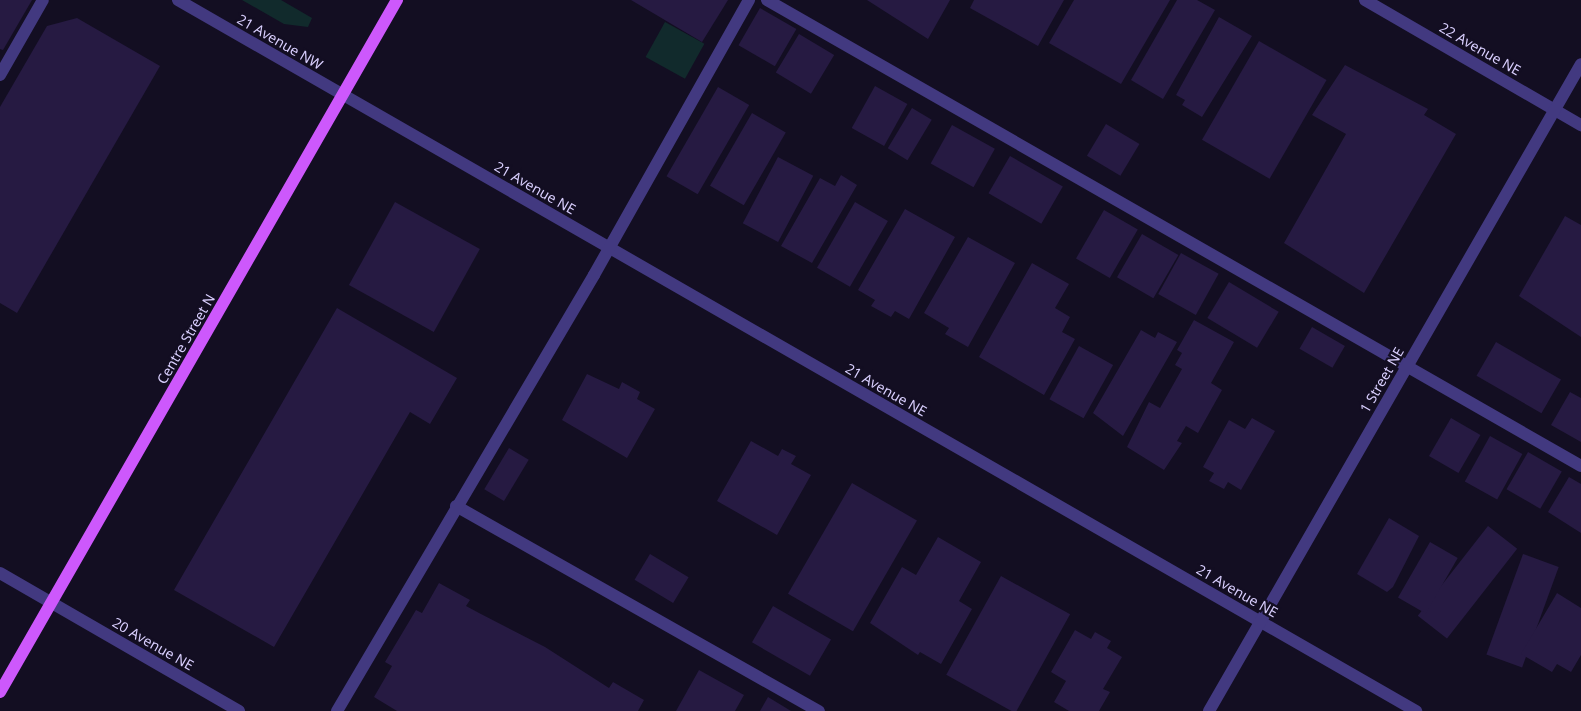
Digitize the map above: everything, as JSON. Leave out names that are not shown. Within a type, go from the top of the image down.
[{"type":"main road","name":"Centre Street N","points":[[0,692],[341,94],[397,0]]},
{"type":"street","points":[[0,75],[44,0]]},
{"type":"street","name":"21 Avenue NW","points":[[178,0],[341,94]]},
{"type":"street","points":[[336,711],[610,248],[749,0]]},
{"type":"street","points":[[767,0],[1581,466]]},
{"type":"street","name":"22 Avenue NE","points":[[1365,0],[1581,125]]},
{"type":"street","name":"1 Street NE","points":[[1209,711],[1581,64]]},
{"type":"street","name":"21 Avenue NE","points":[[341,94],[1416,711]]},
{"type":"street","points":[[456,506],[819,711]]},
{"type":"street","name":"20 Avenue NE","points":[[0,573],[239,711]]},
{"type":"green space","points":[[242,0],[281,0],[312,18],[308,27],[284,24]]},
{"type":"green space","points":[[665,22],[704,44],[685,79],[646,57]]},
{"type":"building","points":[[0,0],[32,0],[3,50],[0,49]]},
{"type":"building","points":[[631,0],[728,0],[702,42]]},
{"type":"building","points":[[867,0],[950,0],[928,39]]},
{"type":"building","points":[[974,0],[1064,0],[1038,46],[970,8]]},
{"type":"building","points":[[1074,0],[1170,0],[1121,84],[1049,43]]},
{"type":"building","points":[[1177,0],[1197,0],[1215,10],[1163,99],[1131,80]]},
{"type":"building","points":[[760,8],[796,29],[775,66],[738,45]]},
{"type":"building","points":[[1219,17],[1252,36],[1202,117],[1182,105],[1185,100],[1176,95]]},
{"type":"building","points":[[77,18],[160,66],[17,313],[0,303],[0,107],[47,26]]},
{"type":"building","points":[[799,34],[834,55],[811,94],[776,73]]},
{"type":"building","points":[[1259,41],[1327,80],[1270,179],[1202,140]]},
{"type":"building","points":[[1345,65],[1428,109],[1424,115],[1456,134],[1364,293],[1284,243],[1346,134],[1312,115]]},
{"type":"building","points":[[875,86],[907,104],[884,146],[852,128]]},
{"type":"building","points":[[718,87],[749,105],[698,194],[666,176]]},
{"type":"building","points":[[912,108],[932,120],[908,160],[888,148]]},
{"type":"building","points":[[752,113],[786,132],[744,205],[710,186]]},
{"type":"building","points":[[1106,124],[1139,144],[1120,176],[1087,156]]},
{"type":"building","points":[[952,125],[995,149],[974,187],[931,163]]},
{"type":"building","points":[[1010,156],[1063,186],[1041,224],[988,193]]},
{"type":"building","points":[[778,157],[813,176],[778,242],[743,223]]},
{"type":"building","points":[[841,175],[857,185],[812,263],[781,246],[820,178],[835,186]]},
{"type":"building","points":[[395,202],[480,249],[434,332],[349,285]]},
{"type":"building","points":[[855,202],[888,221],[850,287],[817,268]]},
{"type":"building","points":[[905,209],[955,237],[909,319],[895,311],[891,317],[871,306],[875,300],[858,290]]},
{"type":"building","points":[[1104,210],[1138,230],[1110,278],[1076,258]]},
{"type":"building","points":[[1565,216],[1581,225],[1581,337],[1519,296]]},
{"type":"building","points":[[1142,234],[1178,255],[1153,298],[1117,277]]},
{"type":"building","points":[[968,237],[1015,263],[968,347],[945,334],[949,328],[924,313]]},
{"type":"building","points":[[1181,253],[1219,274],[1196,315],[1158,294]]},
{"type":"building","points":[[1032,263],[1069,284],[1055,308],[1070,317],[1062,332],[1075,339],[1044,395],[979,357]]},
{"type":"building","points":[[1229,282],[1279,312],[1257,348],[1207,318]]},
{"type":"building","points":[[337,308],[457,378],[430,424],[410,412],[274,647],[174,590]]},
{"type":"building","points":[[1194,320],[1234,342],[1211,383],[1222,390],[1198,433],[1186,426],[1177,441],[1182,443],[1164,470],[1127,447],[1149,402],[1160,408],[1182,369],[1175,365],[1182,353],[1177,350]]},
{"type":"building","points":[[1312,327],[1345,346],[1332,368],[1300,349]]},
{"type":"building","points":[[1141,330],[1155,338],[1158,332],[1177,342],[1123,436],[1093,413]]},
{"type":"building","points":[[1496,342],[1561,380],[1541,413],[1476,376]]},
{"type":"building","points":[[1079,346],[1113,365],[1084,418],[1049,399]]},
{"type":"building","points":[[587,374],[619,389],[622,382],[640,392],[637,399],[655,409],[627,458],[562,420]]},
{"type":"building","points":[[1570,392],[1581,398],[1581,442],[1551,425]]},
{"type":"building","points":[[1252,418],[1275,431],[1241,490],[1228,482],[1224,489],[1209,481],[1214,473],[1203,467],[1229,420],[1245,429]]},
{"type":"building","points":[[1451,418],[1480,435],[1458,473],[1429,456]]},
{"type":"building","points":[[1490,436],[1522,454],[1497,499],[1465,481]]},
{"type":"building","points":[[751,441],[778,456],[782,449],[796,456],[791,464],[811,475],[777,535],[717,501]]},
{"type":"building","points":[[509,448],[529,460],[504,501],[484,489]]},
{"type":"building","points":[[1528,452],[1562,472],[1540,509],[1506,489]]},
{"type":"building","points":[[1569,477],[1581,484],[1581,533],[1548,512]]},
{"type":"building","points":[[852,483],[917,520],[853,631],[788,594]]},
{"type":"building","points":[[1389,518],[1419,536],[1393,587],[1387,592],[1357,574]]},
{"type":"building","points":[[1488,526],[1517,549],[1447,639],[1418,616]]},
{"type":"building","points":[[938,537],[981,562],[959,601],[972,609],[941,664],[920,652],[918,655],[870,623],[902,567],[916,575]]},
{"type":"building","points":[[1430,542],[1458,558],[1426,613],[1398,597]]},
{"type":"building","points":[[650,554],[689,577],[673,603],[635,580]]},
{"type":"building","points":[[1523,554],[1559,567],[1522,668],[1486,655]]},
{"type":"building","points":[[1001,576],[1070,614],[1016,711],[1011,711],[946,675]]},
{"type":"building","points":[[439,583],[470,600],[466,606],[545,647],[609,688],[613,682],[644,700],[638,711],[397,711],[374,697],[392,666],[385,662],[416,610],[422,613]]},
{"type":"building","points":[[1557,593],[1581,608],[1581,655],[1571,672],[1557,664],[1552,672],[1521,654]]},
{"type":"building","points":[[773,606],[831,640],[810,676],[752,642]]},
{"type":"building","points":[[1075,630],[1091,639],[1095,632],[1111,641],[1107,648],[1122,657],[1103,689],[1110,692],[1099,711],[1069,711],[1054,702],[1066,681],[1051,672]]},
{"type":"building","points":[[699,670],[744,695],[735,711],[676,711]]},
{"type":"building","points":[[768,697],[791,711],[760,711]]}]
